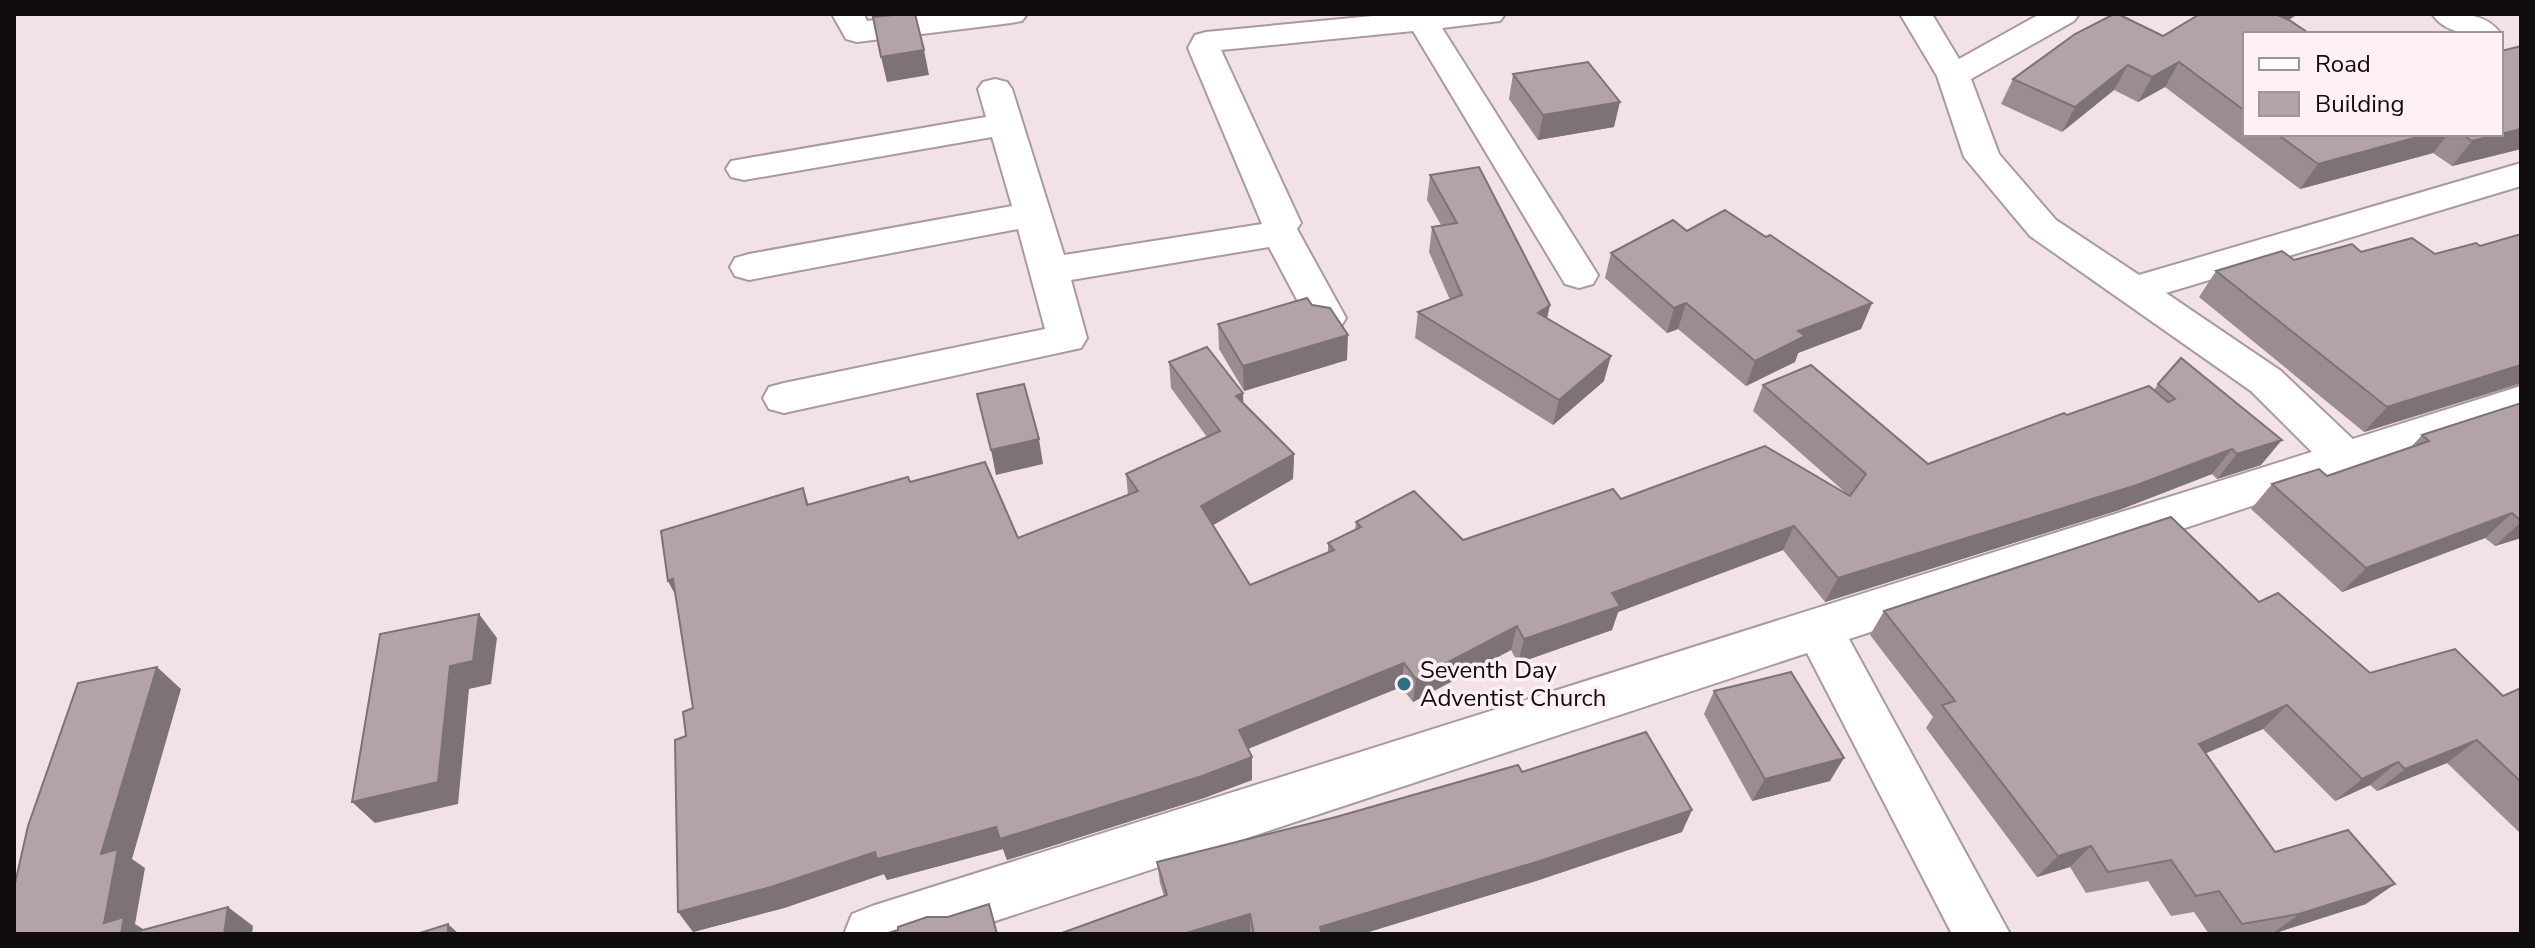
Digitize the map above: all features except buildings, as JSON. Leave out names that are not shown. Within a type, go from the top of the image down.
[{"type":"street","points":[[848,14],[857,32],[1011,14]]},
{"type":"street","points":[[1048,266],[1065,268],[1274,234],[1279,230],[1282,223],[1204,48],[1200,28],[1489,14]]},
{"type":"street","points":[[1916,14],[1953,76],[1982,157],[2043,228],[2266,381],[2345,458]]},
{"type":"street","points":[[1953,76],[2063,14]]},
{"type":"street","points":[[2448,14],[2482,32]]},
{"type":"street","points":[[1419,17],[1579,275]]},
{"type":"street","points":[[784,398],[1067,338],[1034,214],[995,89]]},
{"type":"street","points":[[744,169],[1006,124]]},
{"type":"street","points":[[2133,290],[2521,174]]},
{"type":"street","points":[[749,267],[1034,214]]},
{"type":"street","points":[[1279,230],[1326,318]]},
{"type":"street","points":[[872,934],[2521,401]]},
{"type":"street","points":[[1818,627],[1982,934]]},
{"type":"place","name":"Seventh Day Adventist Church","points":[[1404,684]]}]
